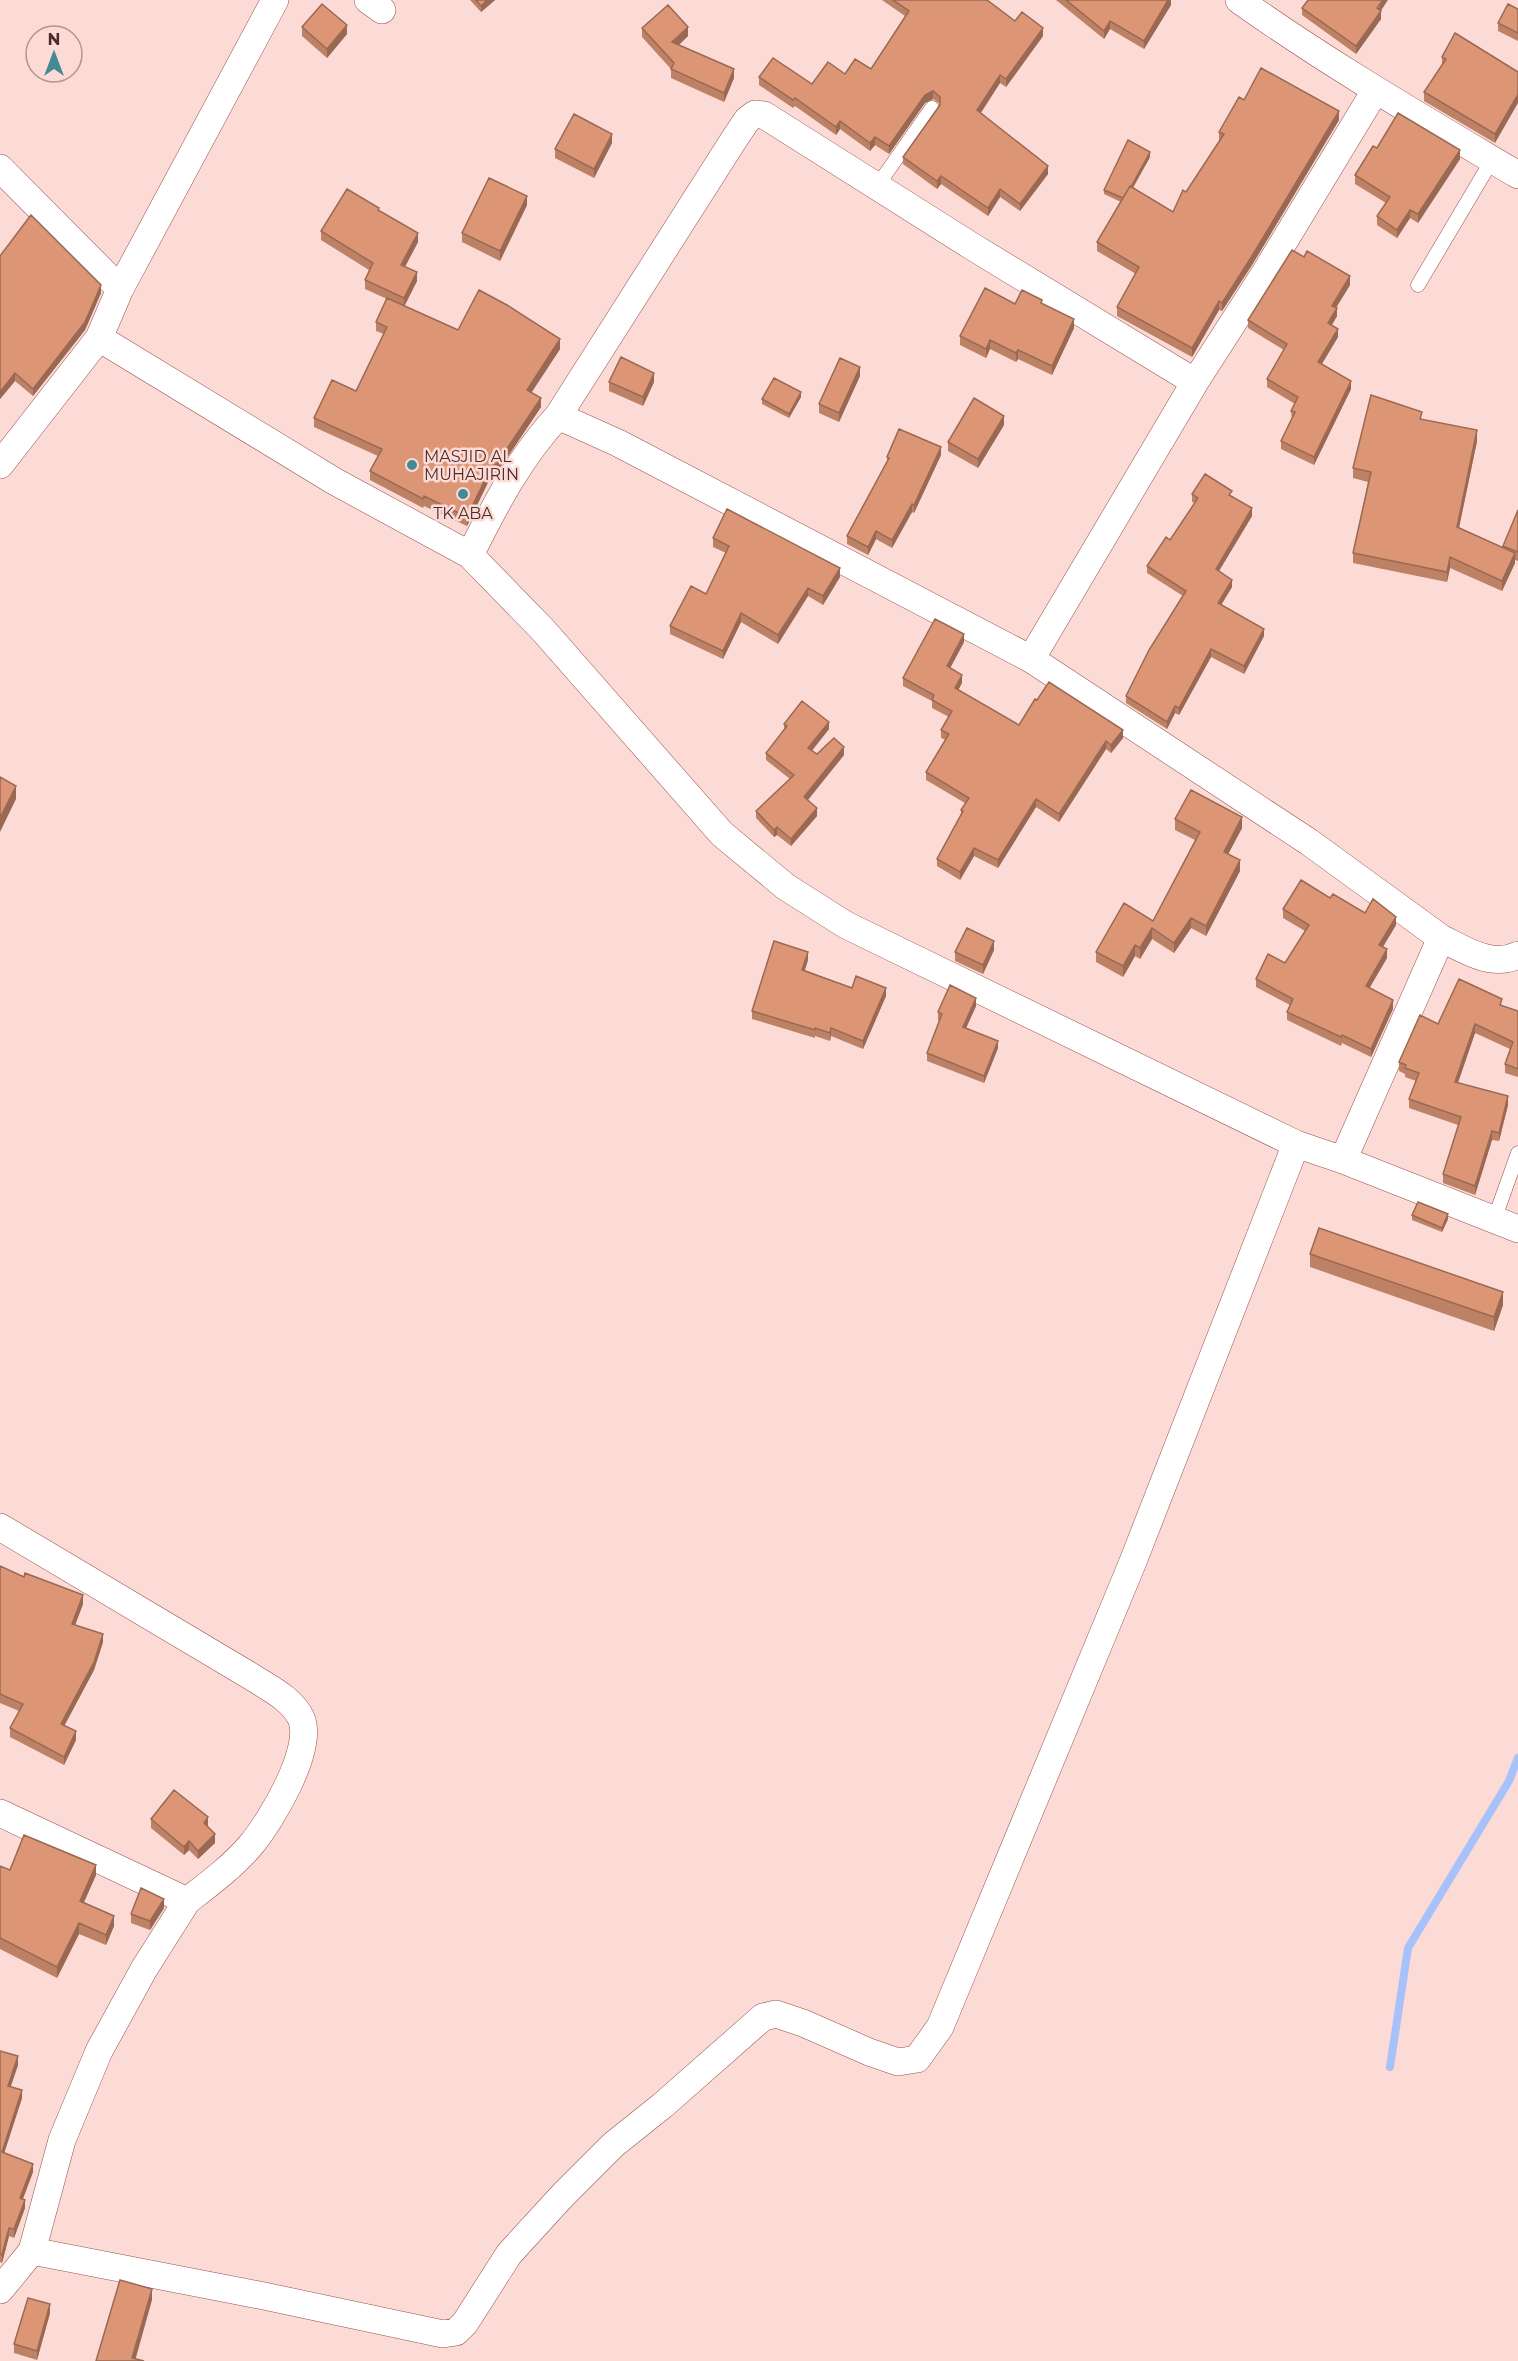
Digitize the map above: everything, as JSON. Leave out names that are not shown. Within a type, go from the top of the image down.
[{"type":"street","points":[[0,465],[99,338],[120,289],[274,0]]},
{"type":"street","points":[[1239,0],[1375,91],[1511,169]]},
{"type":"street","points":[[1031,659],[1196,382],[1375,91]]},
{"type":"street","points":[[470,555],[501,492],[545,430],[558,416],[733,141],[747,120],[755,114],[764,115],[973,247],[1196,382]]},
{"type":"street","points":[[0,168],[120,289]]},
{"type":"street","points":[[99,338],[334,481],[470,555],[543,630],[722,834],[786,887],[846,925],[1296,1144],[1506,1224]]},
{"type":"street","points":[[558,416],[618,442],[1031,659],[1309,842],[1441,938],[1493,960],[1509,960],[1518,955]]},
{"type":"street","points":[[1343,1160],[1441,938]]},
{"type":"street","points":[[32,2251],[275,2298],[442,2334],[456,2332],[465,2323],[509,2254],[563,2195],[613,2145],[663,2105],[763,2017],[776,2014],[803,2023],[898,2062],[917,2059],[940,2027],[1132,1564],[1296,1144]]},
{"type":"street","points":[[0,1527],[286,1699],[301,1717],[304,1731],[303,1749],[292,1776],[271,1815],[236,1861],[187,1901],[144,1969],[99,2051],[62,2140],[32,2251],[0,2290]]},
{"type":"street","points":[[0,1813],[187,1901]]},
{"type":"lane","points":[[877,186],[932,108]]},
{"type":"lane","points":[[1418,285],[1511,169]]},
{"type":"lane","points":[[1506,1224],[1518,1153]]},
{"type":"building","points":[[476,0],[487,0],[481,6]]},
{"type":"building","points":[[893,0],[987,0],[1015,21],[1022,12],[1043,28],[1006,79],[1000,75],[977,110],[1048,166],[1020,204],[1000,189],[988,208],[941,176],[937,181],[903,157],[940,105],[940,97],[933,91],[925,95],[889,146],[875,137],[870,143],[840,121],[836,127],[795,98],[793,100],[759,77],[773,58],[812,84],[828,62],[845,74],[855,59],[871,69],[909,11]]},
{"type":"building","points":[[1066,0],[1168,0],[1144,41],[1110,21],[1104,31]]},
{"type":"building","points":[[1308,0],[1383,0],[1377,8],[1381,11],[1356,46],[1302,8]]},
{"type":"building","points":[[322,4],[347,25],[327,49],[302,27]]},
{"type":"building","points":[[1508,4],[1518,9],[1518,33],[1498,23]]},
{"type":"building","points":[[668,5],[688,27],[672,42],[734,69],[724,93],[671,69],[674,63],[642,28]]},
{"type":"building","points":[[1455,33],[1518,72],[1518,94],[1495,134],[1424,92],[1446,59],[1442,57]]},
{"type":"building","points":[[1261,68],[1339,111],[1252,256],[1222,303],[1219,301],[1192,348],[1117,307],[1139,267],[1097,242],[1130,186],[1173,212],[1183,190],[1186,192],[1224,134],[1219,132],[1239,97],[1244,100]]},
{"type":"building","points":[[1398,113],[1460,150],[1418,214],[1410,210],[1397,230],[1377,216],[1390,197],[1355,175],[1373,146],[1377,148]]},
{"type":"building","points":[[574,114],[612,134],[594,169],[555,149]]},
{"type":"building","points":[[1128,140],[1150,152],[1123,198],[1104,190]]},
{"type":"building","points":[[489,178],[527,196],[500,251],[462,233]]},
{"type":"building","points":[[347,189],[418,233],[401,265],[417,272],[404,298],[365,280],[373,263],[321,231]]},
{"type":"building","points":[[31,215],[101,285],[85,322],[33,389],[15,373],[0,392],[0,256]]},
{"type":"building","points":[[1292,250],[1304,257],[1307,251],[1350,276],[1332,306],[1337,308],[1328,323],[1338,329],[1318,362],[1351,381],[1314,457],[1281,441],[1295,412],[1291,411],[1298,397],[1267,379],[1287,344],[1248,320]]},
{"type":"building","points":[[985,288],[1015,304],[1022,290],[1042,300],[1041,303],[1074,319],[1052,366],[1018,350],[1016,353],[990,340],[986,349],[960,336]]},
{"type":"building","points":[[479,290],[560,339],[527,390],[541,398],[496,465],[493,463],[467,517],[424,496],[423,499],[370,471],[382,449],[314,418],[332,380],[356,391],[387,327],[376,322],[387,298],[458,330]]},
{"type":"building","points":[[621,357],[654,373],[643,397],[609,382]]},
{"type":"building","points":[[840,358],[860,367],[839,413],[819,404]]},
{"type":"building","points":[[774,378],[801,392],[789,414],[762,399]]},
{"type":"building","points":[[1371,395],[1422,412],[1420,419],[1477,430],[1457,527],[1515,553],[1502,581],[1450,557],[1447,572],[1353,553],[1371,472],[1353,468]]},
{"type":"building","points":[[974,398],[1004,416],[978,459],[948,442]]},
{"type":"building","points":[[899,429],[941,447],[914,505],[912,504],[892,540],[876,531],[868,547],[847,536],[889,458],[887,457]]},
{"type":"building","points":[[1205,474],[1232,491],[1229,495],[1252,508],[1216,569],[1232,580],[1218,603],[1264,629],[1244,666],[1211,649],[1179,708],[1175,706],[1167,722],[1126,696],[1149,650],[1186,591],[1147,566],[1166,537],[1170,540],[1198,498],[1192,494]]},
{"type":"building","points":[[727,509],[840,568],[823,596],[808,588],[778,635],[741,613],[723,651],[670,626],[691,586],[706,594],[729,546],[713,538]]},
{"type":"building","points":[[1518,510],[1518,552],[1503,546]]},
{"type":"building","points":[[935,619],[964,634],[947,666],[962,675],[955,688],[1019,725],[1049,682],[1123,730],[1111,745],[1106,741],[1059,814],[1036,799],[998,860],[974,848],[960,872],[937,859],[969,798],[926,772],[949,734],[941,730],[952,711],[932,700],[934,695],[903,678]]},
{"type":"building","points":[[802,701],[829,722],[808,748],[817,754],[834,738],[844,747],[804,797],[817,808],[791,839],[777,827],[774,830],[756,811],[794,775],[766,753],[787,726],[784,724]]},
{"type":"building","points":[[0,777],[16,786],[0,818]]},
{"type":"building","points":[[1191,790],[1242,817],[1224,852],[1240,860],[1206,926],[1191,918],[1174,943],[1152,928],[1140,948],[1135,945],[1123,966],[1096,952],[1124,903],[1153,921],[1200,832],[1175,819]]},
{"type":"building","points":[[1301,880],[1330,898],[1333,894],[1365,913],[1373,899],[1396,917],[1379,945],[1387,949],[1366,986],[1393,1000],[1371,1049],[1287,1012],[1293,999],[1256,979],[1268,954],[1285,963],[1309,925],[1283,909]]},
{"type":"building","points":[[967,928],[994,941],[983,965],[955,952]]},
{"type":"building","points":[[774,941],[808,952],[802,970],[852,988],[856,976],[886,988],[863,1041],[831,1028],[830,1033],[815,1028],[815,1030],[752,1011]]},
{"type":"building","points":[[1459,979],[1502,999],[1500,1005],[1518,1011],[1518,1069],[1505,1064],[1513,1042],[1475,1024],[1455,1082],[1508,1096],[1499,1133],[1492,1131],[1475,1186],[1443,1174],[1461,1117],[1409,1099],[1419,1073],[1405,1068],[1406,1065],[1399,1062],[1420,1015],[1438,1024]]},
{"type":"building","points":[[950,985],[976,998],[963,1027],[998,1041],[984,1076],[927,1053],[942,1014],[938,1012]]},
{"type":"building","points":[[1418,1202],[1448,1214],[1442,1228],[1412,1215]]},
{"type":"building","points":[[1319,1228],[1503,1292],[1494,1317],[1310,1254]]},
{"type":"building","points":[[0,1566],[24,1577],[25,1573],[83,1595],[72,1624],[103,1634],[94,1662],[61,1724],[76,1731],[64,1757],[10,1728],[23,1704],[0,1694]]},
{"type":"building","points":[[174,1790],[208,1817],[204,1823],[215,1834],[198,1851],[189,1841],[184,1847],[151,1819]]},
{"type":"building","points":[[24,1835],[96,1865],[80,1901],[114,1916],[106,1935],[79,1923],[57,1967],[0,1938],[0,1866],[10,1870]]},
{"type":"building","points":[[141,1888],[164,1899],[150,1921],[131,1914]]},
{"type":"building","points":[[0,2051],[18,2056],[8,2086],[22,2090],[2,2152],[33,2164],[20,2198],[25,2200],[14,2229],[9,2228],[2,2255],[0,2254]]},
{"type":"building","points":[[120,2280],[152,2289],[132,2358],[144,2361],[96,2361]]},
{"type":"building","points":[[28,2298],[50,2304],[37,2351],[14,2344]]},
{"type":"waterway","points":[[1390,2067],[1408,1948],[1509,1781],[1518,1758]]},
{"type":"place","name":"MASJID AL MUHAJIRIN","points":[[412,465]]},
{"type":"place","name":"TK ABA","points":[[463,494]]}]
